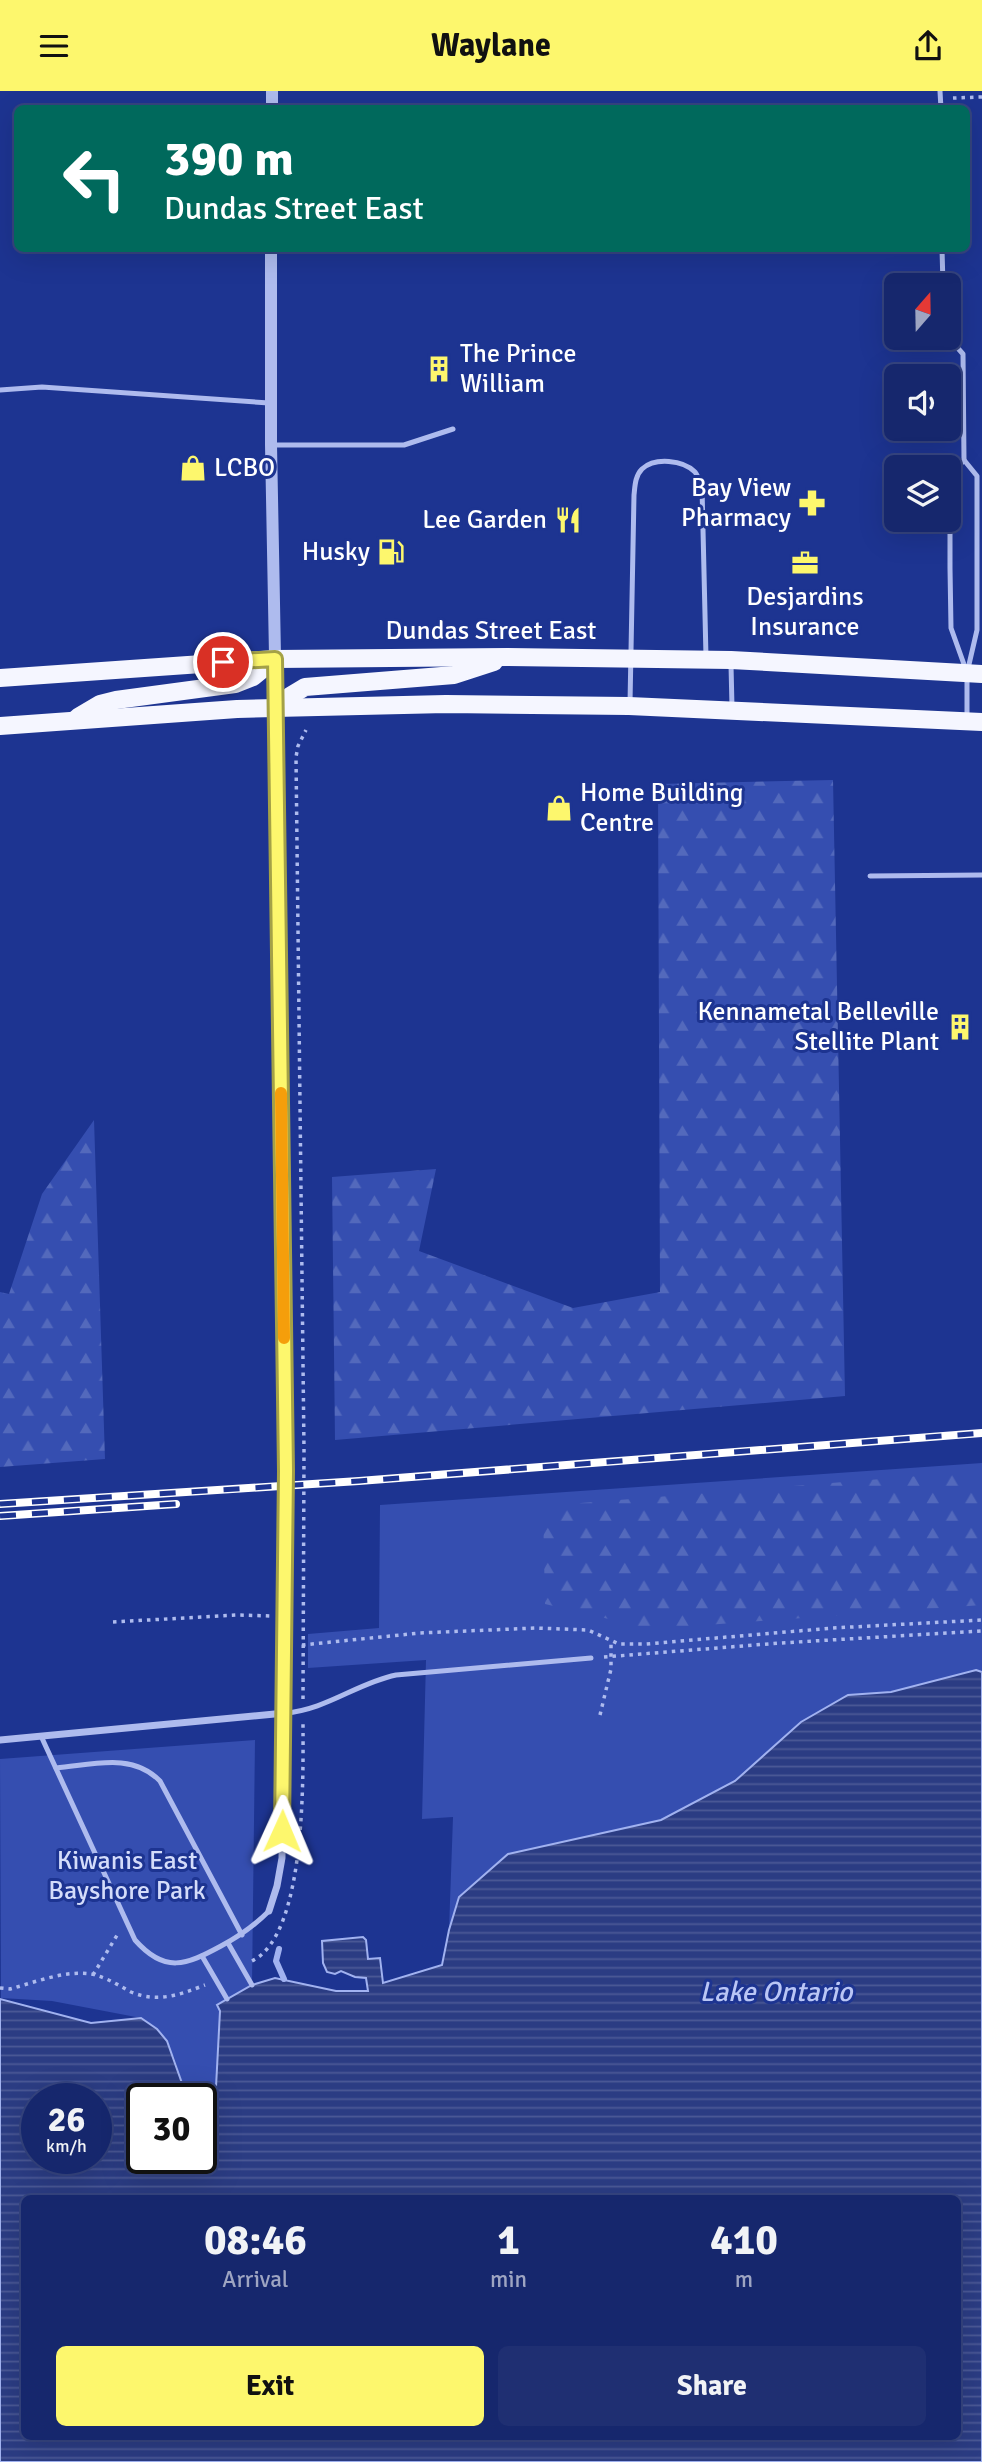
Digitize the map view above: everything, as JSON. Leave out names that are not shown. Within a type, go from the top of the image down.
[{"type":"main road","name":"Dundas Street East","points":[[0,678],[275,659],[507,657],[731,660],[974,674]]},
{"type":"main road","points":[[276,708],[305,687],[454,675],[507,657]]},
{"type":"main road","points":[[74,720],[100,704],[116,700],[235,684],[253,677],[275,659]]},
{"type":"main road","points":[[0,726],[276,708],[446,703],[629,706],[975,722]]},
{"type":"street","points":[[266,91],[272,91]]},
{"type":"street","points":[[269,1911],[282,1858],[285,1713],[271,252]]},
{"type":"street","points":[[0,1740],[285,1713]]},
{"type":"lane","points":[[942,252],[943,273]]},
{"type":"lane","points":[[959,350],[963,354],[964,460],[977,476],[975,722]]},
{"type":"lane","points":[[0,390],[42,387],[271,403]]},
{"type":"lane","points":[[271,445],[404,445],[453,429]]},
{"type":"lane","points":[[964,460],[950,477],[951,628],[974,674]]},
{"type":"lane","points":[[629,706],[634,495],[636,478],[642,469],[652,463],[676,462],[696,473],[702,487],[706,660]]},
{"type":"lane","points":[[731,660],[732,711]]},
{"type":"lane","points":[[870,876],[982,875]]},
{"type":"lane","points":[[285,1713],[303,1712],[322,1706],[367,1683],[396,1675],[591,1658]]},
{"type":"lane","points":[[41,1736],[135,1940],[146,1952],[159,1960],[176,1963],[193,1961],[242,1935],[269,1911]]},
{"type":"lane","points":[[56,1768],[121,1762],[150,1771],[160,1781],[242,1935]]},
{"type":"lane","points":[[228,1943],[251,1985]]},
{"type":"lane","points":[[202,1956],[227,1999]]},
{"type":"path","points":[[940,95],[982,97]]},
{"type":"path","points":[[306,730],[296,757],[303,1423],[302,1645],[420,1633],[536,1627],[588,1630],[619,1644],[646,1644],[833,1628],[982,1620]]},
{"type":"path","points":[[113,1622],[237,1615],[285,1617]]},
{"type":"path","points":[[591,1658],[982,1631]]},
{"type":"path","points":[[600,1715],[612,1657],[611,1642]]},
{"type":"path","points":[[93,1975],[119,1933],[124,1917]]},
{"type":"path","points":[[0,1989],[76,1973],[93,1975],[154,1999],[171,1998],[204,1986]]},
{"type":"green space","points":[[833,780],[845,1396],[335,1440],[332,1177],[436,1169],[419,1251],[573,1308],[660,1292],[658,784]]},
{"type":"green space","points":[[94,1120],[105,1459],[0,1467],[0,1292],[9,1294],[42,1194]]},
{"type":"green space","points":[[982,1463],[982,1672],[976,1670],[891,1692],[848,1695],[801,1722],[735,1781],[661,1820],[508,1854],[459,1897],[449,1930],[453,1817],[422,1819],[426,1660],[308,1668],[308,1634],[379,1628],[380,1505]]},
{"type":"green space","points":[[982,1471],[982,1605],[651,1629],[545,1604],[543,1506]]},
{"type":"green space","name":"Kiwanis East Bayshore Park","points":[[255,1740],[252,1985],[217,2005],[220,2011],[217,2087],[217,2083],[182,2083],[174,2057],[141,2018],[52,2001],[1,1998],[0,1759]]},
{"type":"water","name":"Lake Ontario","points":[[976,1670],[982,1672],[982,2462],[0,2462],[0,1999],[91,2023],[141,2018],[157,2029],[167,2041],[182,2083],[126,2083],[126,2174],[217,2174],[216,2083],[220,2011],[217,2005],[252,1985],[275,1978],[336,1991],[368,1991],[366,1978],[341,1971],[335,1974],[327,1972],[323,1963],[322,1941],[363,1937],[366,1940],[368,1959],[380,1958],[383,1983],[442,1965],[459,1897],[508,1854],[661,1820],[735,1781],[801,1722],[848,1695],[891,1692]]},
{"type":"waterway","points":[[279,1949],[276,1961],[284,1979]]},
{"type":"railway","points":[[0,1504],[359,1481],[982,1433]]},
{"type":"railway","points":[[0,1516],[176,1504]]},
{"type":"slow traffic","points":[[281,1093],[284,1338]]},
{"type":"place","name":"The Prince William","points":[[439,369]]},
{"type":"place","name":"LCBO","points":[[193,468]]},
{"type":"place","name":"Bay View Pharmacy","points":[[812,503]]},
{"type":"place","name":"Lee Garden","points":[[568,520]]},
{"type":"place","name":"Husky","points":[[391,552]]},
{"type":"place","name":"Desjardins Insurance","points":[[805,563]]},
{"type":"place","name":"Home Building Centre","points":[[559,808]]},
{"type":"place","name":"Kennametal Belleville Stellite Plant","points":[[960,1027]]},
{"type":"route","points":[[223,662],[275,659],[286,1471],[282,1831]]}]
